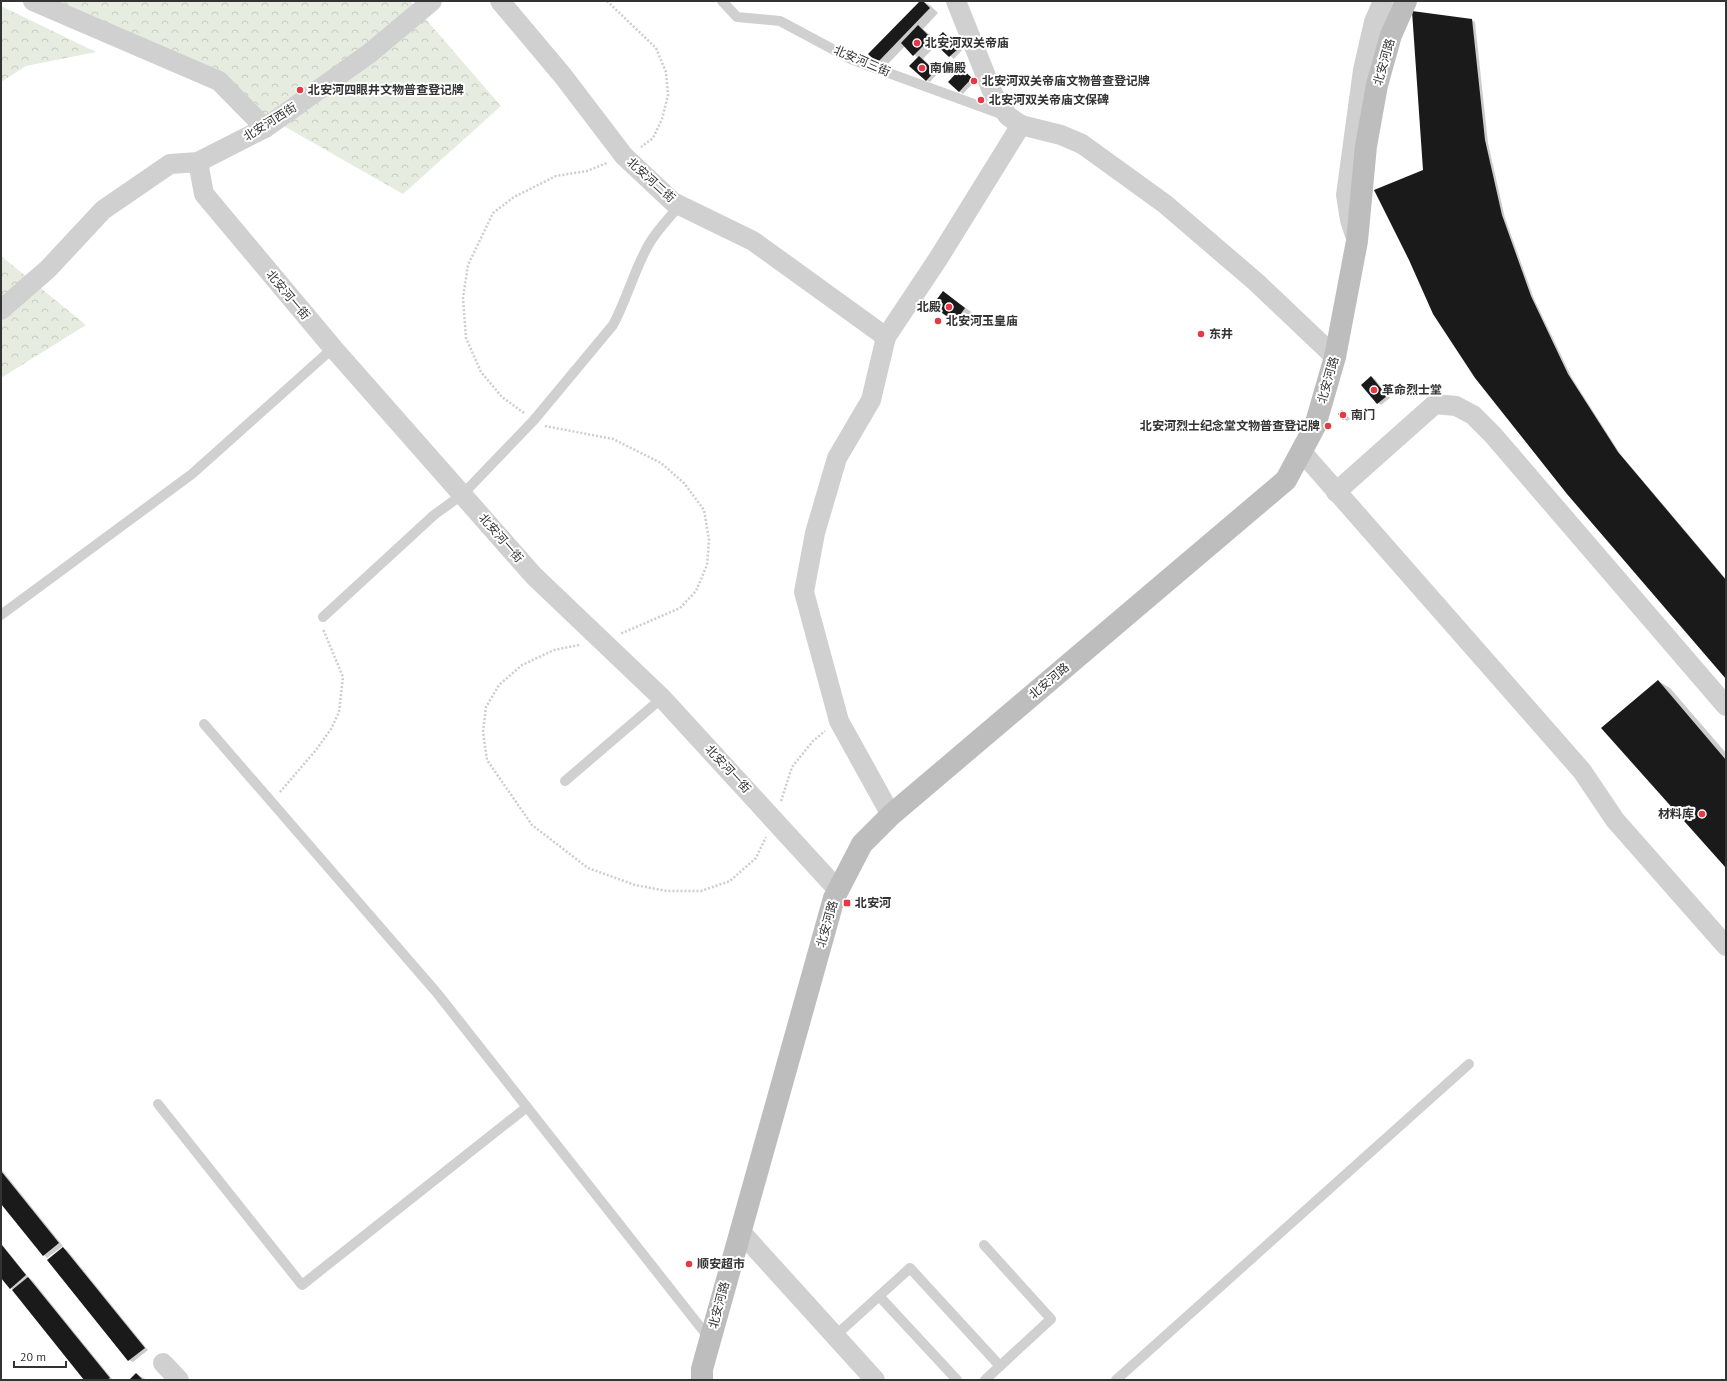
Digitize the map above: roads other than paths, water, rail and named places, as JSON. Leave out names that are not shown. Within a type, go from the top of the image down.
[{"type":"main road","name":"北安河路","points":[[702,1380],[702,1369],[710,1339],[832,905],[838,890],[862,844],[891,815],[1286,480],[1302,452],[1315,426],[1335,357],[1357,241],[1366,146],[1376,84],[1391,35],[1406,1]]},
{"type":"street","points":[[34,1],[219,81],[265,128]]},
{"type":"street","name":"北安河西街","points":[[198,162],[265,128],[370,53],[432,1]]},
{"type":"street","name":"北安河二街","points":[[500,1],[563,76],[624,156],[673,202],[753,241],[886,337]]},
{"type":"street","points":[[956,1],[994,96],[1015,121],[1061,135],[1082,144],[1165,204],[1256,282],[1335,357]]},
{"type":"street","points":[[1357,241],[1350,220],[1346,196],[1363,70],[1374,22],[1383,1]]},
{"type":"street","points":[[891,815],[839,721],[804,592],[815,533],[836,458],[871,400],[886,337],[938,259],[1015,121]]},
{"type":"street","points":[[1,310],[48,269],[103,210],[170,164],[198,162]]},
{"type":"street","name":"北安河一街","points":[[198,162],[204,194],[333,348],[534,576],[662,698],[838,890]]},
{"type":"street","points":[[1336,492],[1435,404],[1456,406],[1473,415],[1493,435],[1726,706]]},
{"type":"street","points":[[1302,452],[1582,771],[1615,820],[1726,946]]},
{"type":"street","points":[[740,1231],[875,1380]]},
{"type":"street","points":[[163,1363],[179,1380]]},
{"type":"lane","name":"北安河三街","points":[[722,1],[737,16],[780,20],[853,60],[1015,121]]},
{"type":"lane","points":[[323,617],[434,515],[462,494],[534,420],[613,325],[622,308],[631,281],[650,242],[680,205]]},
{"type":"lane","points":[[1,615],[192,474],[333,348]]},
{"type":"lane","points":[[565,781],[662,698]]},
{"type":"lane","points":[[204,724],[437,992],[710,1339]]},
{"type":"lane","points":[[1116,1380],[1469,1064]]},
{"type":"lane","points":[[158,1104],[302,1285],[527,1106]]},
{"type":"lane","points":[[984,1245],[1051,1319],[985,1380]]},
{"type":"lane","points":[[835,1336],[910,1268],[1000,1366]]},
{"type":"lane","points":[[879,1296],[957,1380]]},
{"type":"place","name":"北安河双关帝庙","points":[[917,43]]},
{"type":"place","name":"南偏殿","points":[[922,68]]},
{"type":"place","name":"北安河双关帝庙文物普查登记牌","points":[[974,81]]},
{"type":"place","name":"北安河四眼井文物普查登记牌","points":[[300,90]]},
{"type":"place","name":"北安河双关帝庙文保碑","points":[[981,100]]},
{"type":"place","name":"北殿","points":[[949,307]]},
{"type":"place","name":"北安河玉皇庙","points":[[938,321]]},
{"type":"place","name":"东井","points":[[1201,334]]},
{"type":"place","name":"革命烈士堂","points":[[1374,390]]},
{"type":"place","name":"南门","points":[[1343,415]]},
{"type":"place","name":"北安河烈士纪念堂文物普查登记牌","points":[[1328,426]]},
{"type":"place","name":"材料库","points":[[1702,814]]},
{"type":"place","name":"北安河","points":[[847,903]]},
{"type":"place","name":"顺安超市","points":[[689,1264]]}]
